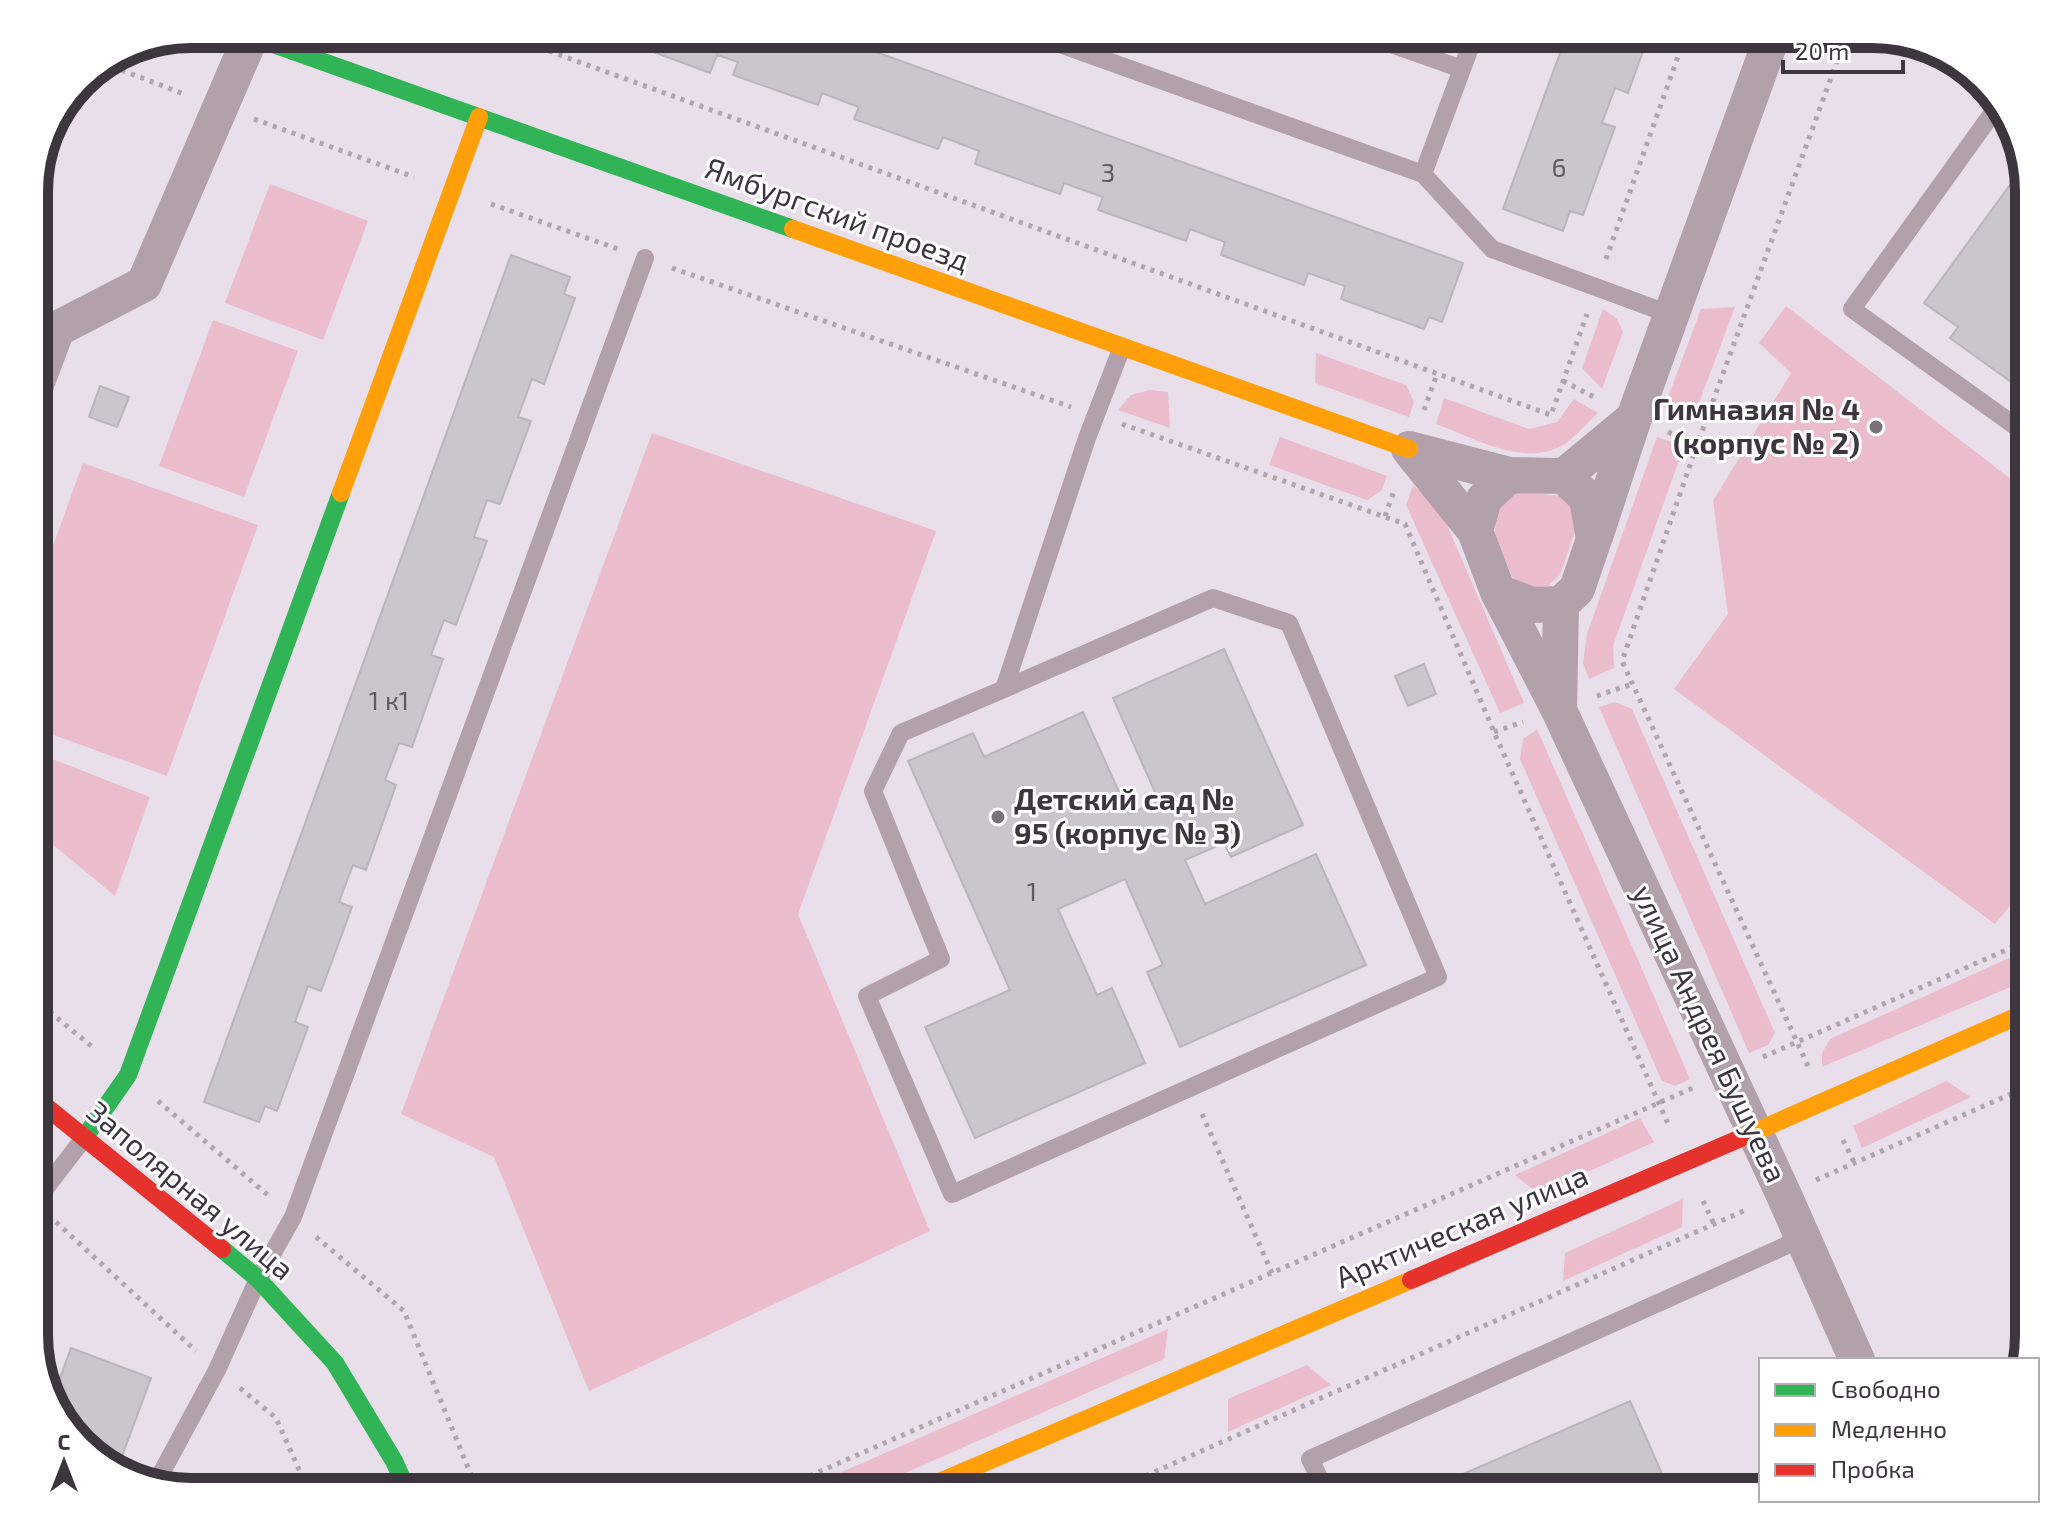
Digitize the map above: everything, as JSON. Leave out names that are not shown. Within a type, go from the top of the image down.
[{"type":"street","points":[[48,353],[57,329],[144,284],[243,48]]},
{"type":"street","name":"Ямбургский проезд","points":[[285,48],[1409,449]]},
{"type":"street","points":[[1409,449],[1475,531],[1498,592],[1532,605],[1561,604],[1577,589],[1634,418],[1768,48]]},
{"type":"street","points":[[84,1138],[128,1075],[479,117]]},
{"type":"street","points":[[1409,449],[1509,475],[1564,476],[1634,418]]},
{"type":"street","points":[[1475,531],[1484,499],[1509,475]]},
{"type":"street","points":[[1564,476],[1587,498],[1594,539]]},
{"type":"street","name":"улица Андрея Бушуева","points":[[1498,592],[1559,710],[1856,1358]]},
{"type":"street","points":[[1559,710],[1561,604]]},
{"type":"street","name":"Арктическая улица","points":[[949,1478],[2015,1017]]},
{"type":"street","name":"Заполярная улица","points":[[48,1108],[258,1279],[335,1363],[402,1478]]},
{"type":"lane","points":[[1071,48],[1423,174],[1492,249],[1672,315]]},
{"type":"lane","points":[[1403,48],[1462,69]]},
{"type":"lane","points":[[1423,174],[1470,48]]},
{"type":"lane","points":[[1992,114],[1852,309],[2015,426]]},
{"type":"lane","points":[[161,1474],[217,1370],[258,1279],[293,1217],[645,258]]},
{"type":"lane","points":[[1004,689],[1087,438],[1122,347]]},
{"type":"lane","points":[[1213,598],[1289,623],[1438,977],[952,1194],[867,996],[941,959],[873,791],[901,733],[1004,689],[1213,598]]},
{"type":"lane","points":[[48,1186],[84,1138]]},
{"type":"lane","points":[[1319,1478],[1310,1459],[1803,1238]]},
{"type":"path","points":[[541,48],[1551,415],[1681,48]]},
{"type":"path","points":[[1842,48],[1622,661],[1855,1164]]},
{"type":"path","points":[[805,1478],[2015,946]]},
{"type":"path","points":[[48,1010],[404,1311],[472,1478]]},
{"type":"path","points":[[1191,1087],[1272,1273]]},
{"type":"path","points":[[1141,1478],[2015,1092]]},
{"type":"path","points":[[48,1215],[217,1370],[276,1418],[303,1478]]},
{"type":"shaded area","points":[[270,184],[368,221],[323,340],[225,303]]},
{"type":"shaded area","points":[[1786,306],[2015,482],[2015,900],[1995,924],[1674,689],[1728,614],[1713,501],[1791,373],[1759,343]]},
{"type":"shaded area","points":[[1735,307],[1697,408],[1686,417],[1664,408],[1701,309]]},
{"type":"shaded area","points":[[1603,309],[1617,319],[1623,332],[1602,389],[1582,368]]},
{"type":"shaded area","points":[[213,320],[298,351],[244,497],[159,466]]},
{"type":"shaded area","points":[[1316,353],[1406,385],[1414,402],[1409,417],[1315,383]]},
{"type":"shaded area","points":[[1150,390],[1168,392],[1170,428],[1118,410],[1131,395]]},
{"type":"shaded area","points":[[1444,398],[1529,429],[1557,422],[1574,399],[1598,413],[1566,443],[1535,453],[1518,452],[1483,443],[1436,424]]},
{"type":"shaded area","points":[[652,433],[936,531],[798,914],[930,1231],[589,1391],[494,1157],[401,1114]]},
{"type":"shaded area","points":[[1280,437],[1387,476],[1381,491],[1367,500],[1269,465]]},
{"type":"shaded area","points":[[1657,437],[1672,442],[1679,460],[1613,646],[1614,668],[1589,679],[1583,663],[1587,634]]},
{"type":"shaded area","points":[[83,463],[258,525],[167,776],[48,733],[48,559]]},
{"type":"shaded area","points":[[1413,485],[1441,511],[1524,703],[1500,713],[1406,505]]},
{"type":"shaded area","points":[[1517,492],[1562,496],[1572,506],[1578,523],[1560,575],[1548,586],[1528,588],[1512,577],[1495,535],[1496,515],[1503,501]]},
{"type":"shaded area","points":[[1615,702],[1632,709],[1775,1033],[1768,1045],[1749,1053],[1599,707]]},
{"type":"shaded area","points":[[1537,729],[1690,1079],[1675,1086],[1662,1081],[1520,759],[1523,739]]},
{"type":"shaded area","points":[[48,757],[150,797],[115,896],[48,841]]},
{"type":"shaded area","points":[[2015,955],[2015,985],[1822,1067],[1822,1053],[1830,1039]]},
{"type":"shaded area","points":[[1946,1081],[1971,1097],[1862,1148],[1853,1126]]},
{"type":"shaded area","points":[[1640,1118],[1654,1142],[1539,1194],[1515,1175]]},
{"type":"shaded area","points":[[1683,1199],[1682,1227],[1563,1281],[1565,1253]]},
{"type":"shaded area","points":[[1168,1329],[1164,1359],[894,1478],[840,1478],[835,1475]]},
{"type":"shaded area","points":[[1307,1365],[1331,1385],[1228,1432],[1228,1399]]},
{"type":"building","points":[[643,48],[720,48],[710,73]]},
{"type":"building","points":[[720,48],[865,48],[1463,263],[1442,322],[1429,317],[1424,329],[1341,299],[1345,286],[1308,273],[1304,285],[1221,255],[1225,242],[1190,229],[1186,241],[1098,210],[1103,197],[1064,183],[1060,194],[975,164],[979,151],[943,137],[938,149],[854,119],[859,107],[822,93],[818,105],[733,75],[738,62],[717,55]]},
{"type":"building","points":[[1562,48],[1644,48],[1628,93],[1615,88],[1602,123],[1615,127],[1583,215],[1570,211],[1563,231],[1503,209]]},
{"type":"building","points":[[2014,179],[2015,374],[2010,381],[1950,338],[1958,327],[1924,303]]},
{"type":"building","points":[[511,255],[570,277],[564,294],[575,298],[544,384],[532,379],[518,417],[531,421],[500,504],[487,500],[474,537],[487,541],[456,625],[444,620],[431,655],[443,659],[412,747],[399,743],[385,780],[396,785],[366,870],[353,865],[339,902],[352,907],[321,991],[308,986],[295,1022],[308,1027],[277,1111],[265,1106],[259,1122],[204,1102]]},
{"type":"building","points":[[100,386],[129,397],[117,427],[89,417]]},
{"type":"building","name":"Детский сад № 95 (корпус № 3)","points":[[1224,649],[1303,825],[1231,857],[1224,843],[1185,860],[1205,904],[1316,854],[1366,965],[1180,1047],[1147,972],[1163,965],[1125,879],[1058,909],[1097,995],[1112,988],[1145,1063],[975,1138],[925,1027],[1010,990],[908,761],[973,733],[984,757],[1083,712],[1129,814],[1159,801],[1113,698]]},
{"type":"building","points":[[1424,664],[1436,694],[1408,706],[1395,676]]},
{"type":"building","points":[[71,1348],[151,1378],[121,1460],[104,1448],[104,1422],[78,1422],[57,1385]]},
{"type":"building","points":[[1630,1401],[1664,1478],[1454,1478]]},
{"type":"traffic: fast","points":[[284,48],[793,229]]},
{"type":"traffic: fast","points":[[84,1138],[128,1075],[341,493]]},
{"type":"traffic: fast","points":[[222,1249],[258,1279],[335,1363],[402,1478]]},
{"type":"traffic: slow","points":[[341,493],[479,117]]},
{"type":"traffic: slow","points":[[793,229],[1409,449]]},
{"type":"traffic: slow","points":[[1741,1138],[2015,1017]]},
{"type":"traffic: slow","points":[[949,1478],[1411,1280]]},
{"type":"traffic: jam","points":[[48,1108],[222,1249]]},
{"type":"traffic: jam","points":[[1411,1280],[1741,1138]]},
{"type":"place","name":"Гимназия № 4 (корпус № 2)","points":[[1876,427]]},
{"type":"place","name":"Детский сад № 95 (корпус № 3)","points":[[998,817]]}]
